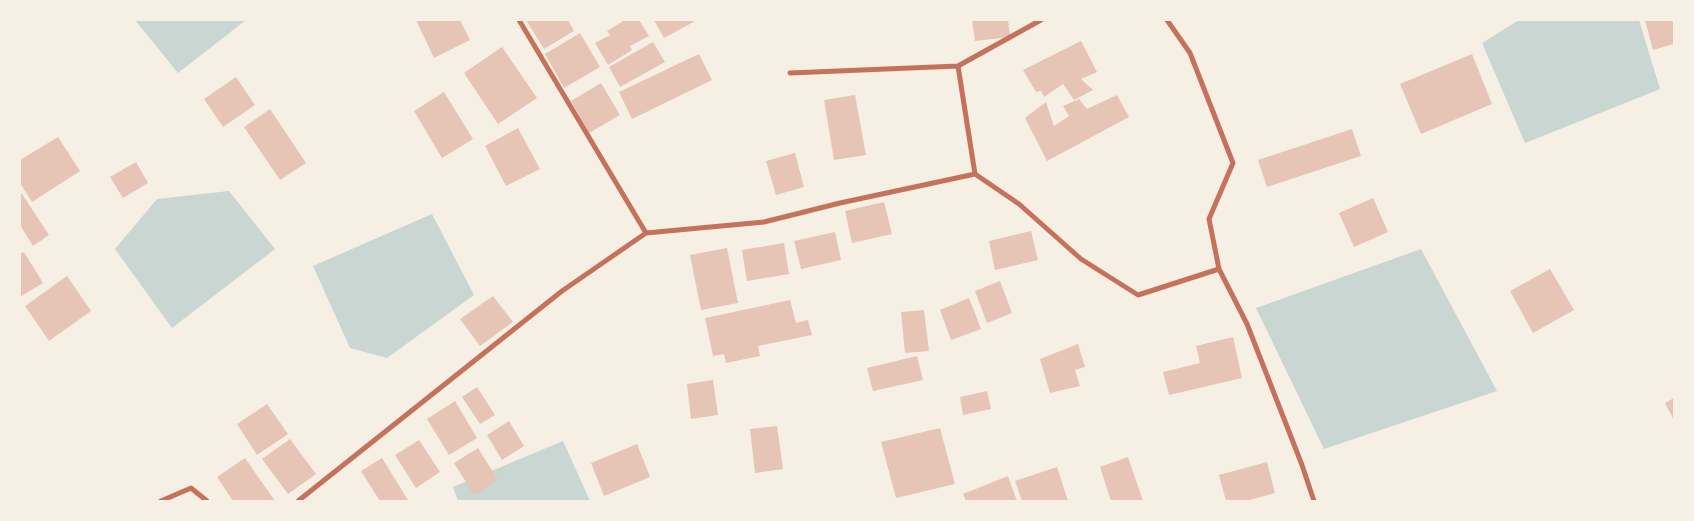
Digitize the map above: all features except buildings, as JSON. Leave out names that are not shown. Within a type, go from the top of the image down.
[{"type":"street","points":[[519,20],[646,233]]},
{"type":"street","points":[[790,73],[958,66],[1040,20]]},
{"type":"street","points":[[1167,20],[1190,53],[1233,163],[1209,219],[1219,269],[1247,324],[1302,465],[1314,501]]},
{"type":"street","points":[[958,66],[976,174],[1019,204],[1081,259],[1138,295],[1219,269]]},
{"type":"street","points":[[298,501],[562,291],[646,233],[764,222],[840,203],[976,174]]},
{"type":"street","points":[[161,501],[191,488],[207,501]]},
{"type":"shaded area","points":[[135,20],[246,20],[178,73]]},
{"type":"shaded area","points":[[1519,20],[1639,20],[1660,89],[1525,143],[1482,43]]},
{"type":"shaded area","points":[[229,191],[275,249],[172,328],[115,249],[157,199]]},
{"type":"shaded area","points":[[432,214],[474,295],[387,358],[350,348],[313,266]]},
{"type":"shaded area","points":[[1421,249],[1497,391],[1324,449],[1256,308]]},
{"type":"shaded area","points":[[563,441],[590,501],[458,501],[453,487]]}]
